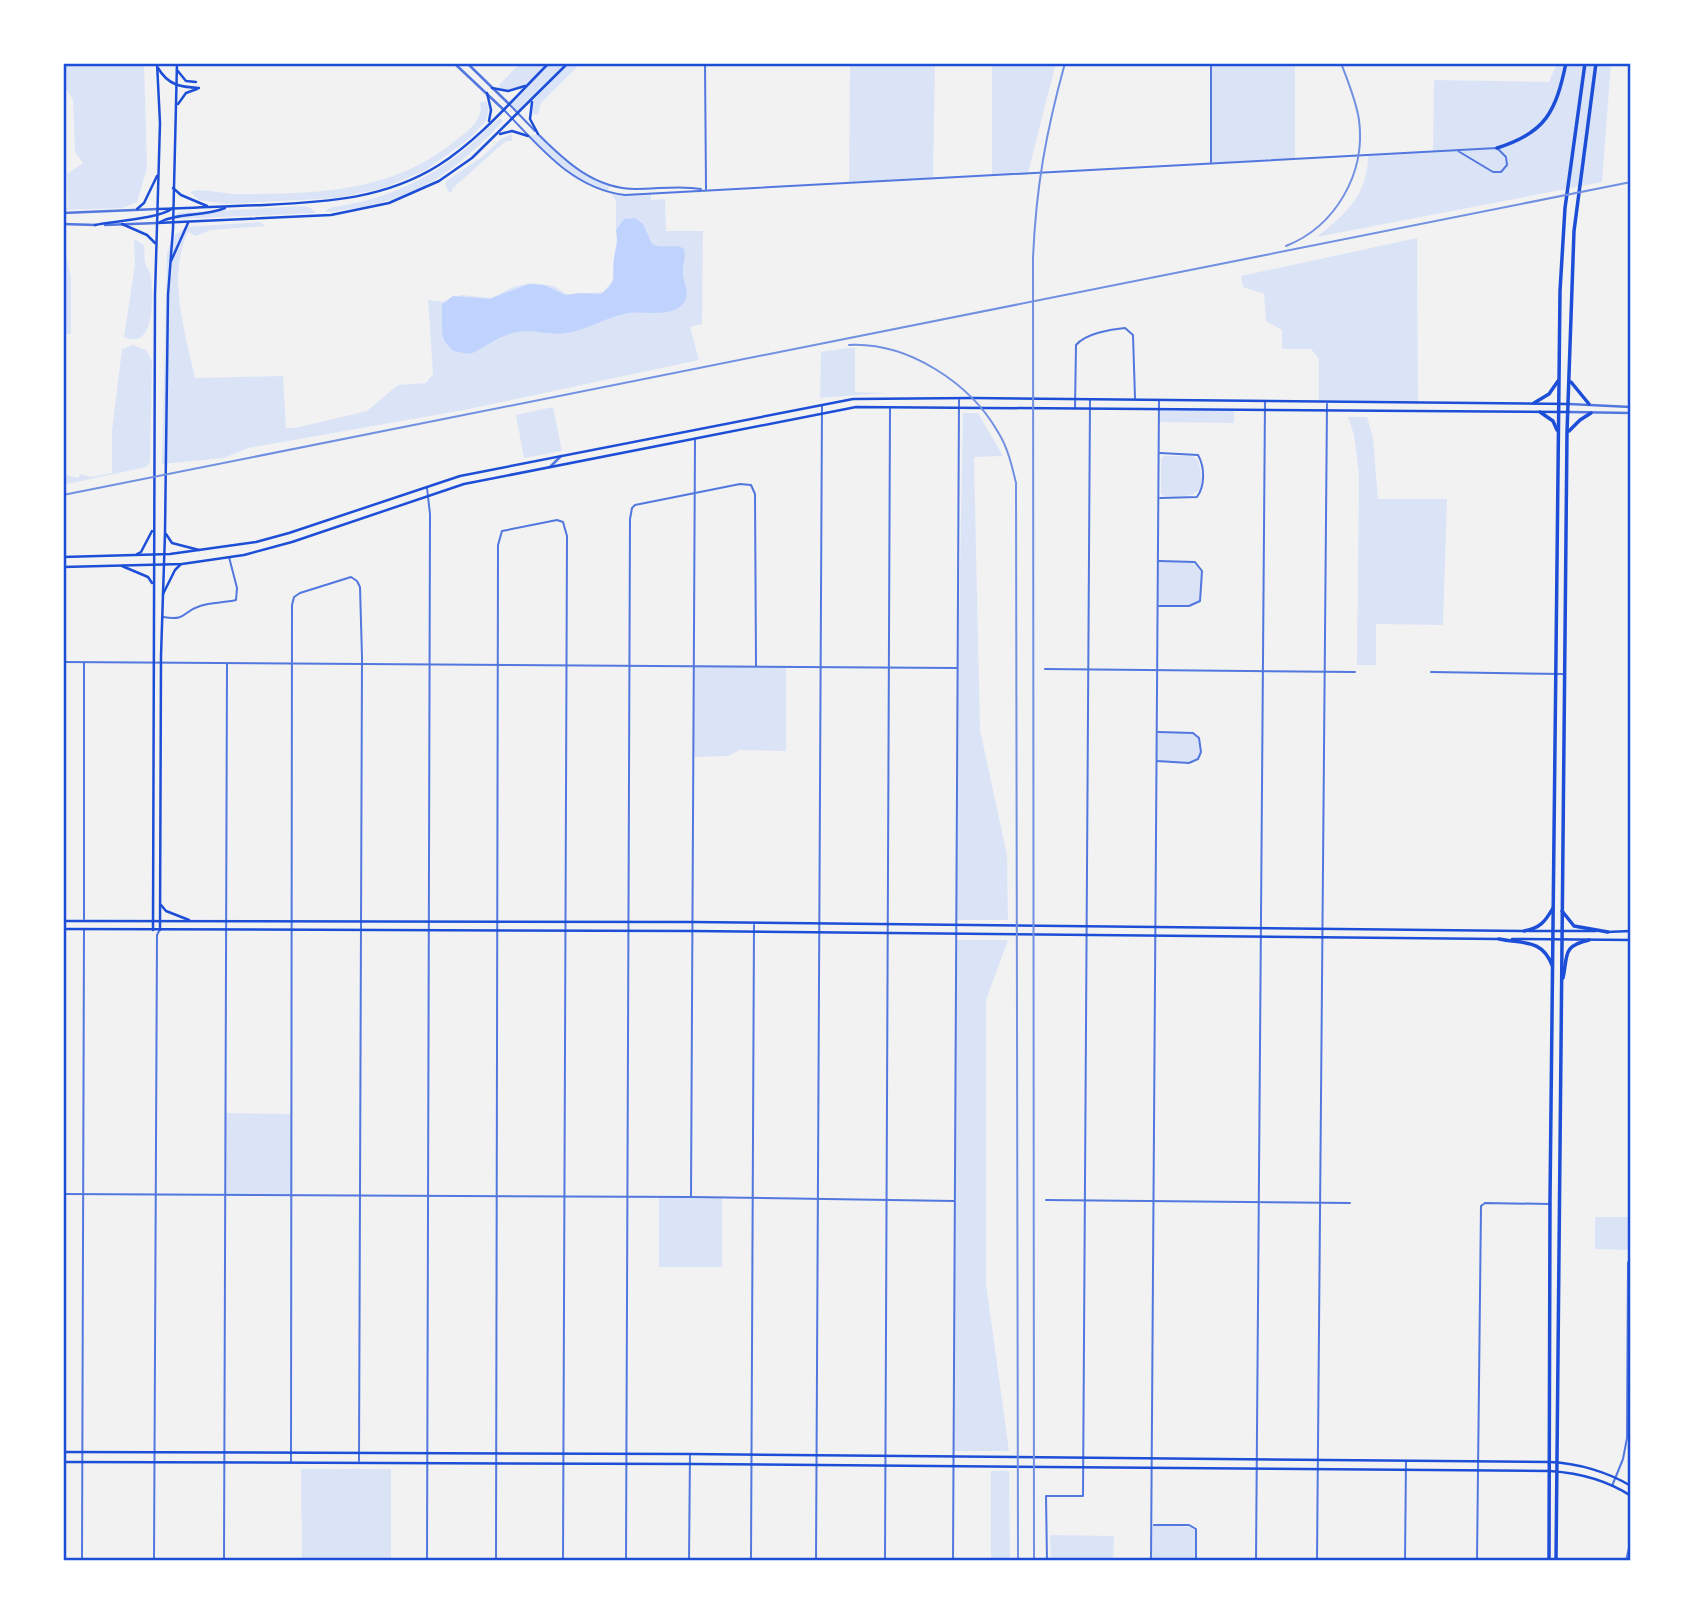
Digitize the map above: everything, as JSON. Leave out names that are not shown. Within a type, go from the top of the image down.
[{"type":"main road","points":[[160,930],[162,597],[177,63]]},
{"type":"main road","points":[[158,209],[348,199],[386,190],[411,180],[463,148],[549,63]]},
{"type":"main road","points":[[157,223],[331,215],[389,204],[439,181],[472,158],[568,63]]},
{"type":"main road","points":[[1497,148],[1516,142],[1543,124],[1558,97],[1566,63]]},
{"type":"main road","points":[[1549,1561],[1558,404],[1564,221],[1585,63]]},
{"type":"main road","points":[[1556,1561],[1567,432],[1574,231],[1596,63]]},
{"type":"main road","points":[[157,65],[166,81],[177,86],[199,88],[186,93],[177,107]]},
{"type":"main road","points":[[153,930],[153,565],[160,123],[157,65]]},
{"type":"main road","points":[[177,70],[186,81],[196,82]]},
{"type":"main road","points":[[492,88],[508,91],[528,85]]},
{"type":"main road","points":[[487,93],[491,110],[488,124]]},
{"type":"main road","points":[[533,99],[530,119],[538,134]]},
{"type":"main road","points":[[497,135],[512,131],[528,136]]},
{"type":"main road","points":[[137,209],[144,203],[159,173]]},
{"type":"main road","points":[[173,187],[181,195],[210,207]]},
{"type":"main road","points":[[157,223],[216,212],[228,206]]},
{"type":"main road","points":[[94,225],[119,219],[157,216],[173,208]]},
{"type":"main road","points":[[170,265],[183,229],[189,222]]},
{"type":"main road","points":[[122,224],[148,235],[156,245]]},
{"type":"main road","points":[[1534,403],[1549,394],[1559,379]]},
{"type":"main road","points":[[1570,381],[1589,404]]},
{"type":"main road","points":[[63,557],[164,555],[202,551],[280,536],[469,474],[822,404],[873,397],[1569,404]]},
{"type":"main road","points":[[63,567],[182,564],[229,557],[283,545],[471,483],[856,407],[1569,412]]},
{"type":"main road","points":[[1540,412],[1553,421],[1558,432]]},
{"type":"main road","points":[[1567,432],[1580,419],[1591,413]]},
{"type":"main road","points":[[134,555],[141,552],[154,528]]},
{"type":"main road","points":[[165,533],[173,543],[202,551]]},
{"type":"main road","points":[[162,597],[175,570],[182,564]]},
{"type":"main road","points":[[119,565],[148,577],[153,584]]},
{"type":"main road","points":[[160,903],[166,911],[192,921]]},
{"type":"main road","points":[[1524,931],[1539,928],[1547,920],[1554,906]]},
{"type":"main road","points":[[1562,911],[1574,926],[1608,932]]},
{"type":"main road","points":[[63,921],[693,922],[1631,931]]},
{"type":"main road","points":[[63,929],[693,931],[1631,940]]},
{"type":"main road","points":[[1499,939],[1539,946],[1546,953],[1553,969]]},
{"type":"main road","points":[[1561,986],[1567,951],[1576,943],[1589,940]]},
{"type":"main road","points":[[63,1452],[1152,1457],[1557,1462],[1616,1477],[1631,1486]]},
{"type":"main road","points":[[63,1462],[752,1464],[1557,1471],[1576,1474],[1612,1486],[1631,1496]]},
{"type":"street","points":[[454,63],[513,118],[528,136],[580,181],[607,192],[634,195],[1497,148],[1507,157],[1507,161],[1504,170],[1498,172],[1458,151]]},
{"type":"street","points":[[467,63],[569,163],[600,181],[628,188],[691,187],[706,190]]},
{"type":"street","points":[[705,63],[706,190]]},
{"type":"street","points":[[1211,63],[1211,163]]},
{"type":"street","points":[[63,213],[158,209]]},
{"type":"street","points":[[63,225],[157,223]]},
{"type":"street","points":[[1074,408],[1076,345],[1084,338],[1125,328],[1135,339],[1135,399]]},
{"type":"street","points":[[953,1561],[959,398]]},
{"type":"street","points":[[1047,1561],[1046,1496],[1083,1496],[1090,399]]},
{"type":"street","points":[[1151,1561],[1159,400]]},
{"type":"street","points":[[1256,1561],[1265,401]]},
{"type":"street","points":[[1317,1561],[1327,401]]},
{"type":"street","points":[[816,1561],[822,404]]},
{"type":"street","points":[[1569,404],[1631,407]]},
{"type":"street","points":[[885,1561],[890,407]]},
{"type":"street","points":[[1569,412],[1631,413]]},
{"type":"street","points":[[691,1196],[695,439]]},
{"type":"street","points":[[1158,498],[1197,497],[1202,487],[1202,466],[1198,455],[1159,453]]},
{"type":"street","points":[[550,467],[561,456]]},
{"type":"street","points":[[626,1561],[632,508],[639,503],[747,483],[754,489],[756,666]]},
{"type":"street","points":[[427,486],[430,664],[428,1561]]},
{"type":"street","points":[[496,1561],[498,545],[500,534],[509,528],[556,520],[563,522],[567,536],[563,1561]]},
{"type":"street","points":[[162,617],[183,618],[195,607],[236,600],[237,588],[229,557]]},
{"type":"street","points":[[1157,606],[1196,604],[1201,598],[1202,571],[1195,562],[1158,561]]},
{"type":"street","points":[[291,1462],[294,597],[351,578],[358,581],[360,587],[362,664],[359,1462]]},
{"type":"street","points":[[63,662],[958,668]]},
{"type":"street","points":[[84,662],[84,920]]},
{"type":"street","points":[[224,1561],[227,664]]},
{"type":"street","points":[[1045,669],[1355,672]]},
{"type":"street","points":[[1431,672],[1565,674]]},
{"type":"street","points":[[1156,761],[1189,763],[1198,759],[1200,752],[1199,738],[1193,733],[1157,732]]},
{"type":"street","points":[[751,1561],[754,923]]},
{"type":"street","points":[[82,1561],[84,929]]},
{"type":"street","points":[[154,1561],[157,935],[160,930]]},
{"type":"street","points":[[63,1195],[691,1196],[956,1201]]},
{"type":"street","points":[[1046,1200],[1350,1203]]},
{"type":"street","points":[[1478,1561],[1480,1206],[1485,1203],[1550,1204]]},
{"type":"street","points":[[1612,1486],[1627,1438],[1631,1256]]},
{"type":"street","points":[[689,1561],[690,1454]]},
{"type":"street","points":[[1405,1561],[1406,1460]]},
{"type":"street","points":[[1152,1525],[1194,1527],[1197,1533],[1196,1561]]},
{"type":"street","points":[[1626,1561],[1631,1539]]},
{"type":"shaded area","points":[[63,63],[144,63],[147,168],[137,202],[123,208],[63,210],[68,207],[67,174],[83,163],[75,152],[73,100],[63,83]]},
{"type":"shaded area","points":[[520,63],[581,63],[541,103],[538,115],[529,113],[532,100],[518,114],[509,104],[526,86],[498,91],[499,85]]},
{"type":"shaded area","points":[[850,63],[935,63],[933,178],[849,182]]},
{"type":"shaded area","points":[[992,63],[1056,63],[1028,173],[992,175]]},
{"type":"shaded area","points":[[1211,63],[1295,63],[1295,159],[1211,163]]},
{"type":"shaded area","points":[[1557,63],[1611,63],[1602,182],[1317,237],[1346,211],[1360,192],[1368,155],[1433,152],[1434,80],[1549,82]]},
{"type":"shaded area","points":[[486,101],[489,109],[486,121],[469,139],[426,170],[384,188],[338,198],[226,204],[199,200],[190,192],[295,193],[352,187],[379,181],[431,158],[455,141],[474,125],[481,109],[480,103]]},
{"type":"shaded area","points":[[500,118],[503,121],[464,159],[424,186],[381,203],[327,212],[326,210],[333,207],[385,195],[434,172],[463,151]]},
{"type":"shaded area","points":[[512,134],[512,141],[506,141],[449,192],[446,181],[482,157],[501,139]]},
{"type":"shaded area","points":[[538,134],[580,170],[610,185],[607,192],[574,176],[528,136]]},
{"type":"shaded area","points":[[611,193],[651,194],[651,200],[665,199],[666,231],[703,231],[702,324],[690,327],[699,360],[464,410],[248,448],[224,458],[162,464],[167,253],[173,236],[186,227],[259,222],[266,226],[211,230],[196,236],[188,232],[179,268],[180,305],[195,378],[283,376],[286,428],[295,428],[367,411],[398,385],[426,383],[433,374],[428,300],[446,302],[461,295],[492,298],[513,287],[531,283],[554,286],[568,295],[603,292],[615,278],[619,226],[616,230],[616,201]]},
{"type":"shaded area","points":[[304,206],[315,213],[177,219],[177,213]]},
{"type":"shaded area","points":[[1417,238],[1418,402],[1319,401],[1319,359],[1311,349],[1282,349],[1282,330],[1266,321],[1264,294],[1243,287],[1241,276]]},
{"type":"shaded area","points":[[134,239],[144,245],[145,262],[151,276],[152,307],[147,329],[142,336],[134,339],[124,337],[135,265]]},
{"type":"shaded area","points":[[63,242],[71,277],[71,334],[63,334]]},
{"type":"shaded area","points":[[133,345],[146,350],[152,361],[150,462],[146,467],[63,485],[63,474],[78,478],[80,474],[91,477],[112,473],[112,431],[122,349]]},
{"type":"shaded area","points":[[855,348],[855,392],[885,393],[820,398],[821,352]]},
{"type":"shaded area","points":[[553,407],[562,451],[524,458],[516,415]]},
{"type":"shaded area","points":[[1159,408],[1234,409],[1234,423],[1159,422]]},
{"type":"shaded area","points":[[963,413],[978,413],[1003,456],[974,457],[980,730],[1007,855],[1008,920],[957,920]]},
{"type":"shaded area","points":[[1348,417],[1367,417],[1373,438],[1378,499],[1447,499],[1443,625],[1376,624],[1376,665],[1357,665],[1359,474],[1354,435]]},
{"type":"shaded area","points":[[1164,456],[1192,456],[1198,460],[1201,481],[1196,492],[1184,496],[1161,494],[1161,459]]},
{"type":"shaded area","points":[[1158,561],[1195,562],[1202,575],[1200,601],[1189,606],[1157,606]]},
{"type":"shaded area","points":[[694,665],[786,667],[786,751],[740,750],[728,756],[694,757]]},
{"type":"shaded area","points":[[1157,732],[1193,733],[1199,738],[1201,752],[1198,759],[1189,763],[1156,761]]},
{"type":"shaded area","points":[[957,940],[1008,940],[986,1000],[986,1284],[1009,1451],[954,1451]]},
{"type":"shaded area","points":[[226,1113],[292,1114],[291,1196],[225,1196]]},
{"type":"shaded area","points":[[659,1197],[722,1197],[722,1267],[659,1267]]},
{"type":"shaded area","points":[[1595,1217],[1631,1217],[1631,1246],[1626,1250],[1595,1249]]},
{"type":"shaded area","points":[[301,1469],[391,1469],[391,1561],[302,1561]]},
{"type":"shaded area","points":[[991,1471],[1009,1471],[1010,1561],[991,1561]]},
{"type":"shaded area","points":[[1152,1525],[1194,1527],[1197,1533],[1196,1561],[1151,1561]]},
{"type":"shaded area","points":[[1050,1535],[1114,1536],[1113,1561],[1051,1561]]},
{"type":"water","points":[[635,218],[643,224],[652,244],[684,249],[683,275],[687,293],[681,306],[663,313],[628,313],[566,333],[513,333],[470,354],[453,351],[445,342],[442,334],[442,304],[453,296],[489,299],[529,284],[544,285],[565,295],[601,294],[610,286],[613,278],[616,230],[624,219]]},
{"type":"railway","points":[[1034,1561],[1033,258],[1043,160],[1065,63]]},
{"type":"railway","points":[[1286,246],[1304,237],[1333,211],[1344,195],[1358,159],[1359,120],[1341,63]]},
{"type":"railway","points":[[63,495],[1631,182]]},
{"type":"railway","points":[[849,345],[893,350],[915,358],[954,382],[986,414],[998,432],[1007,451],[1016,483],[1018,1561]]}]
